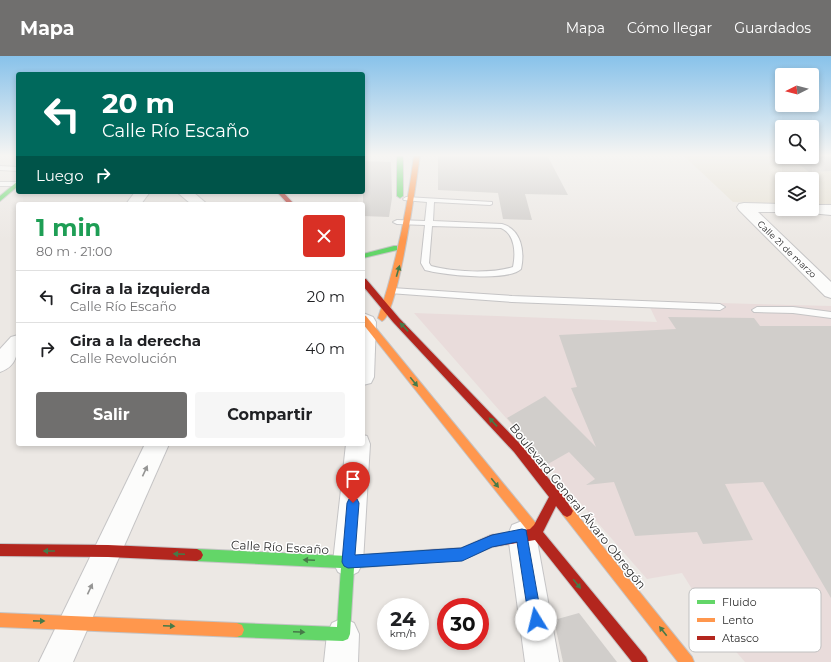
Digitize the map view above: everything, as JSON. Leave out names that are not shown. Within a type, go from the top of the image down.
[{"type":"main road","points":[[389,261],[394,248],[399,183]]},
{"type":"main road","points":[[367,324],[386,307],[392,291],[400,264],[414,183]]},
{"type":"main road","points":[[0,199],[16,185]]},
{"type":"main road","points":[[282,194],[289,202]]},
{"type":"main road","points":[[365,255],[394,248]]},
{"type":"main road","name":"Boulevard General Álvaro Obregón","points":[[365,282],[378,292],[386,307],[396,320],[518,448],[687,662]]},
{"type":"main road","points":[[367,324],[378,292]]},
{"type":"main road","points":[[367,324],[529,534],[641,662]]},
{"type":"main road","points":[[529,534],[556,495]]},
{"type":"main road","name":"Calle Río Escaño","points":[[0,550],[108,551],[348,562],[462,554],[492,541],[529,534]]},
{"type":"main road","points":[[0,620],[74,622],[342,648],[348,562]]},
{"type":"street","points":[[135,202],[141,194]]},
{"type":"street","points":[[187,194],[197,202]]},
{"type":"street","name":"Calle 21 de marzo","points":[[775,208],[744,207],[831,292]]},
{"type":"street","points":[[819,210],[831,210]]},
{"type":"street","points":[[365,352],[367,324]]},
{"type":"street","points":[[0,364],[16,344]]},
{"type":"street","points":[[56,662],[156,446]]},
{"type":"street","points":[[348,562],[358,446]]},
{"type":"street","points":[[529,534],[542,662]]},
{"type":"lane","points":[[0,184],[16,184]]},
{"type":"lane","points":[[431,200],[428,222],[425,263],[428,268],[435,270],[475,273],[510,272],[517,269],[519,261],[514,234],[510,230],[502,226],[428,222],[408,222],[398,210],[412,199],[431,200],[490,204]]},
{"type":"lane","points":[[392,291],[512,299],[720,307]]},
{"type":"lane","points":[[757,310],[793,310],[831,315]]},
{"type":"shaded area","points":[[713,183],[775,183],[775,204],[733,202]]},
{"type":"shaded area","points":[[819,183],[831,183],[831,205],[819,205]]},
{"type":"shaded area","points":[[647,301],[831,306],[831,662],[745,662],[736,652],[821,652],[821,588],[691,588],[682,573],[647,579],[414,313],[657,322]]},
{"type":"building","points":[[365,183],[392,183],[392,198],[389,217],[365,216],[365,202],[363,202]]},
{"type":"building","points":[[438,183],[562,183],[568,195],[525,194],[532,220],[503,219],[498,193],[438,190]]},
{"type":"building","points":[[668,317],[754,318],[760,326],[831,326],[831,598],[763,482],[725,484],[753,540],[703,544],[697,532],[635,536],[614,482],[586,485],[595,479],[569,452],[548,464],[507,418],[545,396],[596,447],[571,388],[577,387],[559,335],[676,329]]},
{"type":"building","points":[[579,613],[617,662],[563,662],[554,620]]},
{"type":"traffic: fast","points":[[400,183],[400,196]]},
{"type":"traffic: fast","points":[[0,199],[16,185]]},
{"type":"traffic: fast","points":[[365,255],[394,248]]},
{"type":"traffic: fast","points":[[197,555],[348,562],[428,556]]},
{"type":"traffic: fast","points":[[237,630],[343,634],[348,562]]},
{"type":"traffic: slow","points":[[382,318],[400,258],[414,183]]},
{"type":"traffic: slow","points":[[365,320],[535,531]]},
{"type":"traffic: slow","points":[[567,511],[687,662]]},
{"type":"traffic: slow","points":[[0,620],[237,630]]},
{"type":"traffic: jam","points":[[282,194],[289,202]]},
{"type":"traffic: jam","points":[[365,283],[396,320],[518,449],[567,511]]},
{"type":"traffic: jam","points":[[428,556],[462,554],[491,541],[536,534],[556,495]]},
{"type":"traffic: jam","points":[[535,531],[641,662]]},
{"type":"traffic: jam","points":[[0,550],[108,551],[197,555]]},
{"type":"route","points":[[353,503],[348,562],[462,554],[492,541],[522,535],[536,620]]}]
